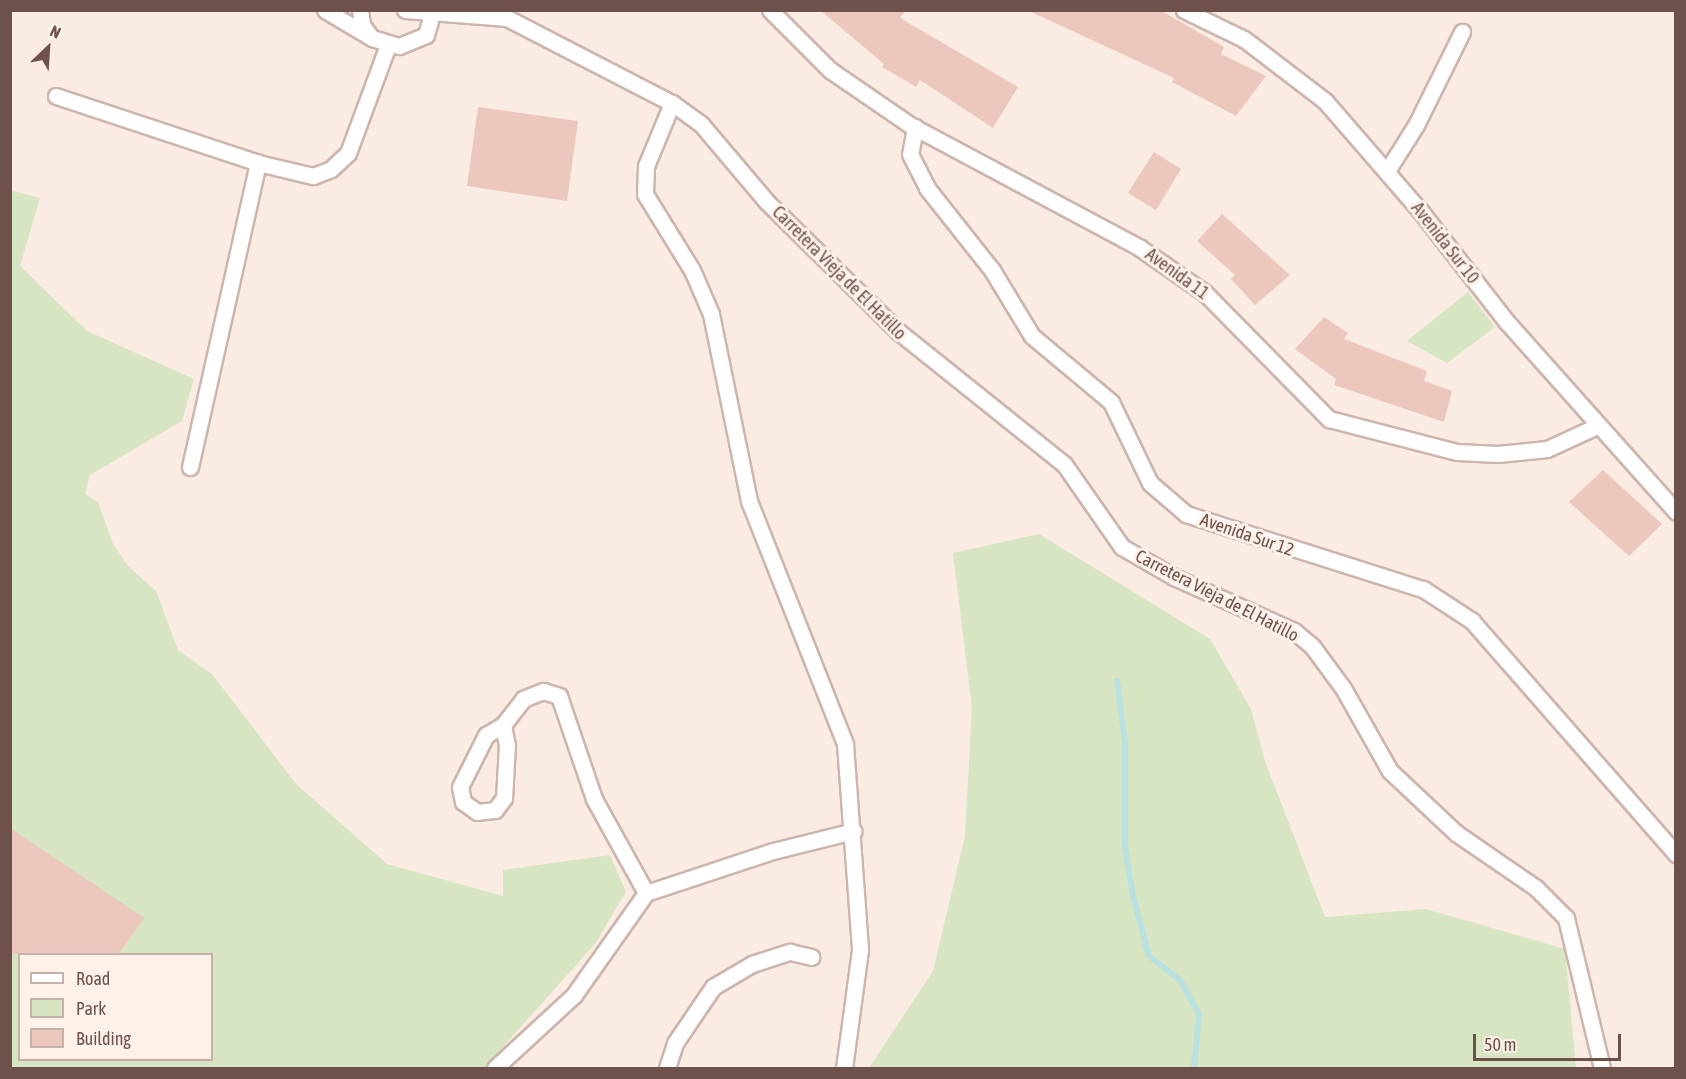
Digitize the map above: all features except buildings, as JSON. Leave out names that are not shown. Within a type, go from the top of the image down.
[{"type":"street","points":[[325,10],[372,38],[388,45],[399,46],[426,35],[433,12]]},
{"type":"street","points":[[360,10],[362,25],[372,38]]},
{"type":"street","points":[[405,10],[507,14]]},
{"type":"street","name":"Avenida 11","points":[[770,10],[830,70],[915,127],[1140,248],[1205,293],[1329,419],[1457,452],[1498,454],[1547,449],[1597,426]]},
{"type":"street","name":"Avenida Sur 10","points":[[1185,10],[1244,39],[1325,101],[1387,171],[1597,426],[1676,512]]},
{"type":"street","name":"Carretera Vieja de El Hatillo","points":[[507,14],[672,103],[701,124],[766,201],[899,332],[1064,464],[1122,547],[1176,578],[1294,631],[1312,645],[1343,688],[1390,771],[1456,833],[1536,888],[1566,918],[1602,1068]]},
{"type":"street","points":[[1387,171],[1416,125],[1462,32]]},
{"type":"street","points":[[56,96],[258,164],[313,176],[348,153],[388,45]]},
{"type":"street","points":[[672,103],[646,166],[645,194],[692,270],[711,314],[749,501],[845,744],[854,831],[860,950],[844,1068]]},
{"type":"street","name":"Avenida Sur 12","points":[[915,127],[910,154],[927,188],[992,270],[1032,336],[1111,402],[1150,483],[1186,514],[1423,589],[1472,621],[1676,854]]},
{"type":"street","points":[[190,467],[258,164]]},
{"type":"street","points":[[503,725],[507,745],[504,798],[495,810],[477,812],[463,802],[460,787],[486,735],[503,725],[523,699],[543,691],[559,696],[594,799],[646,893]]},
{"type":"street","points":[[495,1068],[574,995],[646,893],[773,850],[854,831]]},
{"type":"street","points":[[667,1068],[675,1043],[713,987],[762,961],[790,952],[811,957]]},
{"type":"green space","points":[[10,190],[40,198],[20,266],[87,331],[194,379],[182,421],[90,475],[85,494],[98,502],[113,544],[129,567],[156,591],[178,650],[212,674],[296,784],[387,864],[503,896],[503,870],[610,855],[626,892],[595,944],[484,1068],[11,1068]]},
{"type":"green space","points":[[1468,292],[1495,327],[1447,363],[1407,341]]},
{"type":"green space","points":[[1039,534],[1210,639],[1251,709],[1265,761],[1325,917],[1426,909],[1565,949],[1576,1068],[869,1068],[933,971],[965,836],[972,708],[953,553]]},
{"type":"waterway","points":[[1117,681],[1125,743],[1125,847],[1133,896],[1149,956],[1180,980],[1199,1014],[1194,1068]]}]
